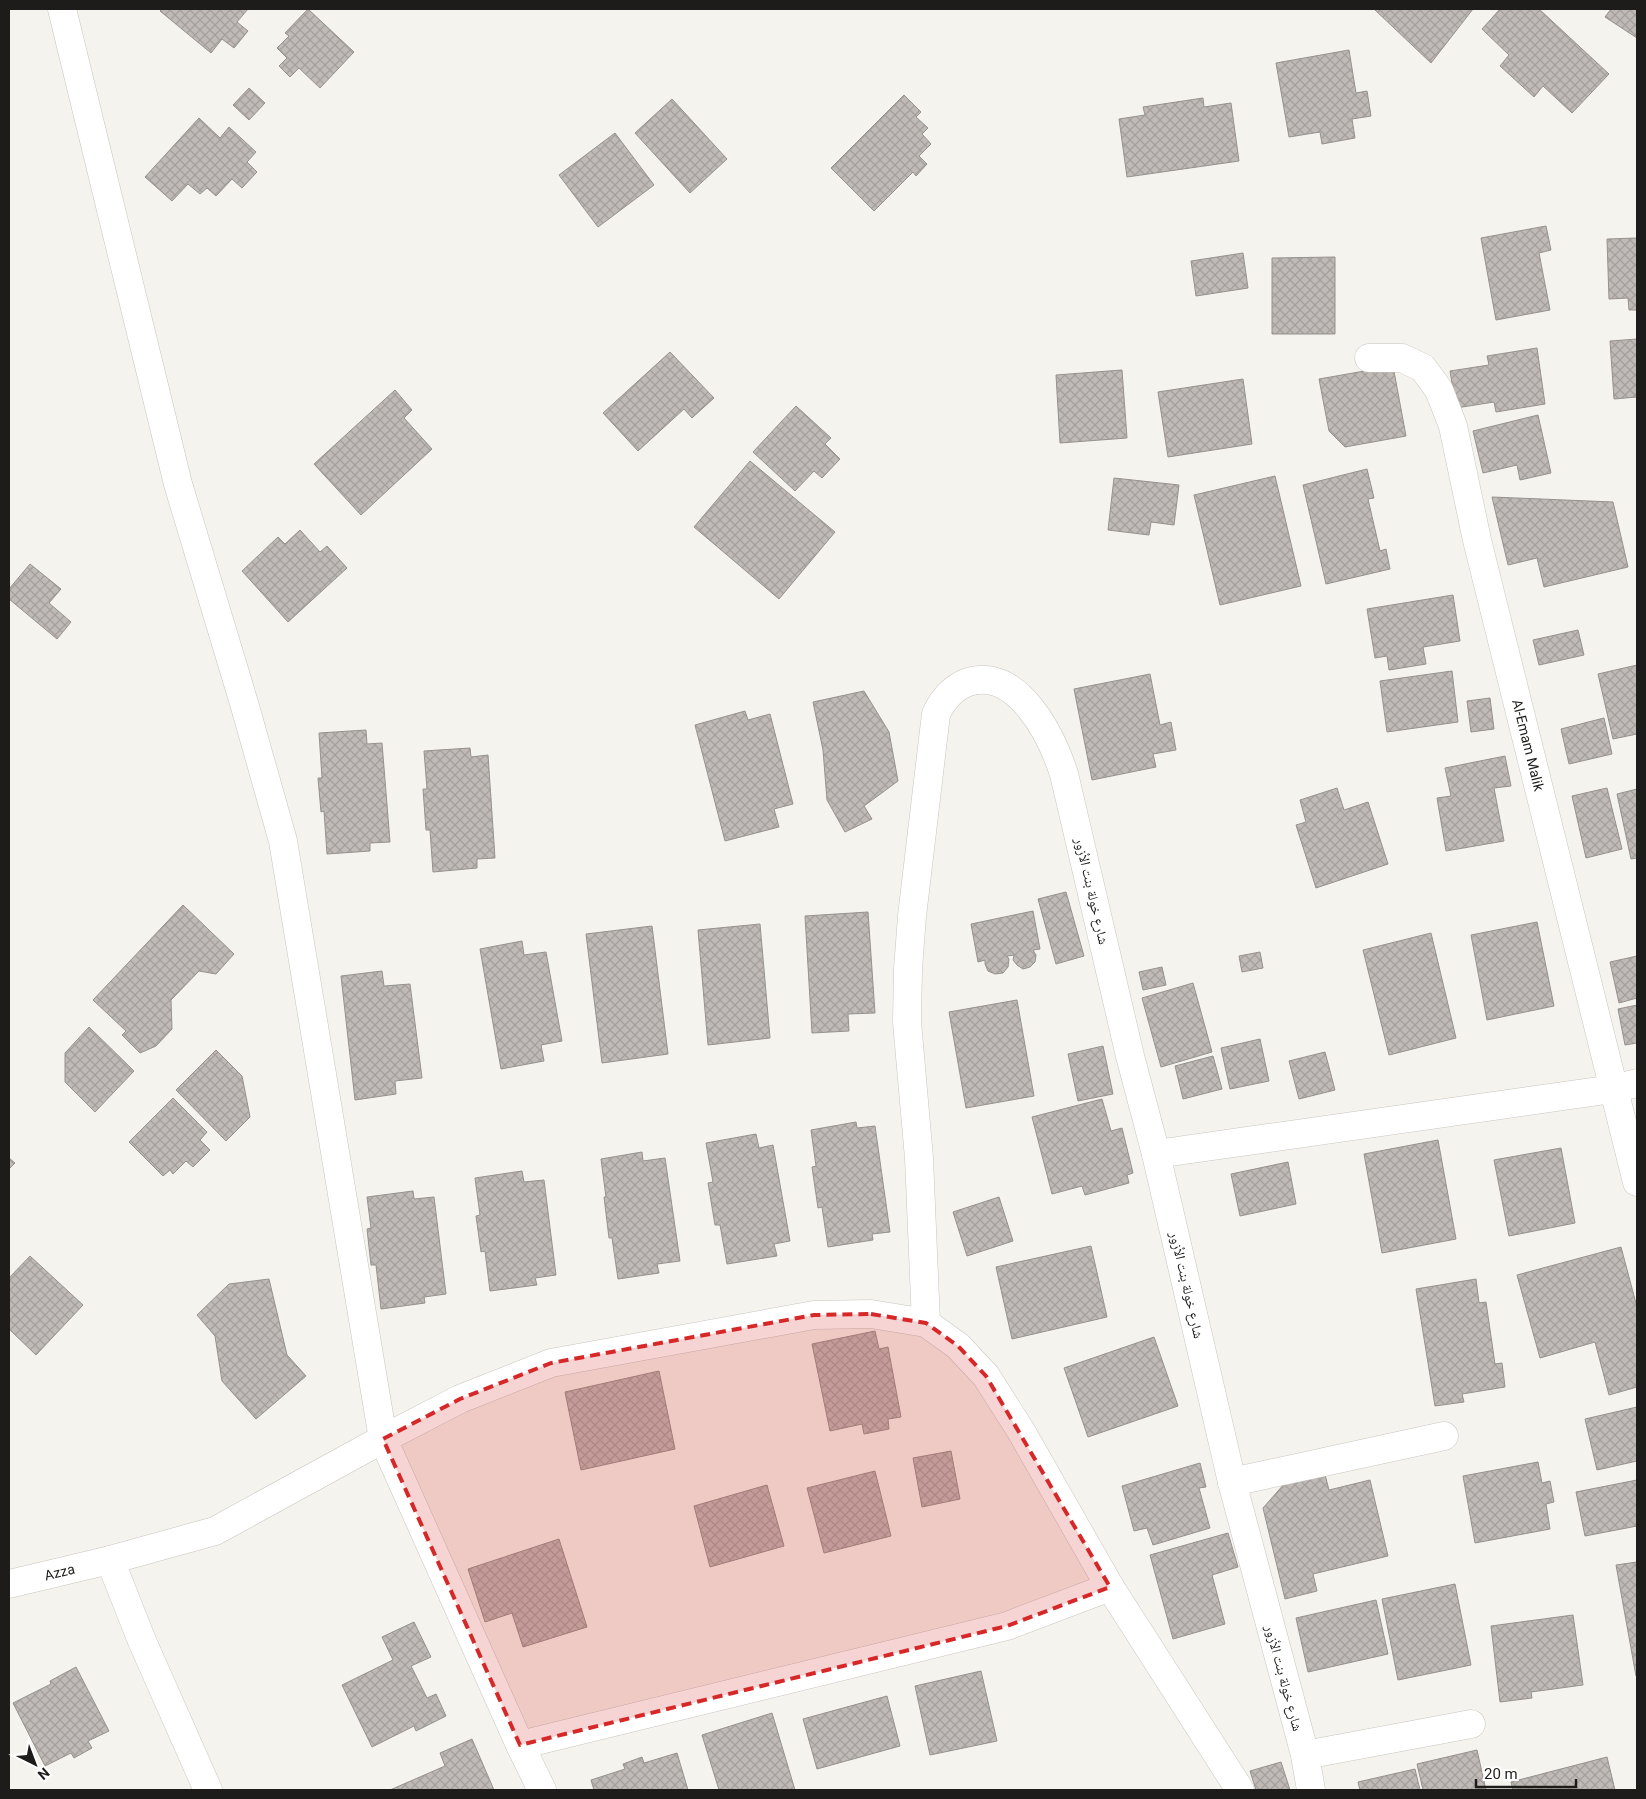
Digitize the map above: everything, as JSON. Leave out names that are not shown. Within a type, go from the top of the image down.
[{"type":"street","points":[[62,9],[178,484],[244,702],[283,841],[382,1440],[542,1790]]},
{"type":"street","name":"Al-Emam Malik","points":[[1369,358],[1402,358],[1423,368],[1438,390],[1453,426],[1476,540],[1625,1086],[1637,1182]]},
{"type":"street","name":"شارع خولة بنت الأزور","points":[[926,1323],[919,1158],[907,1022],[912,916],[936,714],[944,699],[957,687],[972,681],[989,681],[1013,690],[1029,707],[1044,727],[1056,750],[1065,777],[1130,1056],[1156,1154],[1232,1482],[1304,1755],[1311,1790]]},
{"type":"street","points":[[1156,1154],[1625,1086]]},
{"type":"street","name":"Azza","points":[[9,1584],[110,1560],[215,1531],[460,1399],[551,1363],[814,1316],[871,1314],[926,1323]]},
{"type":"street","points":[[926,1323],[958,1346],[986,1376],[1021,1431],[1110,1587],[1240,1790]]},
{"type":"street","points":[[1232,1482],[1444,1436]]},
{"type":"street","points":[[110,1560],[142,1641],[208,1790]]},
{"type":"street","points":[[520,1745],[1007,1626],[1110,1587]]},
{"type":"street","points":[[1304,1755],[1471,1724]]},
{"type":"highlighted area","points":[[871,1314],[926,1323],[958,1346],[986,1376],[1110,1587],[1007,1626],[520,1745],[383,1439],[460,1399],[551,1363],[814,1315]]},
{"type":"building","points":[[162,9],[248,9],[237,22],[248,31],[234,48],[222,39],[211,53],[160,11]]},
{"type":"building","points":[[308,9],[354,52],[320,88],[299,68],[290,77],[279,66],[287,58],[277,48],[289,36],[285,33]]},
{"type":"building","points":[[1374,9],[1473,9],[1431,63]]},
{"type":"building","points":[[1500,9],[1539,9],[1609,74],[1572,113],[1543,86],[1534,97],[1500,66],[1509,55],[1482,29]]},
{"type":"building","points":[[1611,9],[1637,9],[1637,38],[1605,17]]},
{"type":"building","points":[[1349,50],[1356,93],[1367,91],[1371,116],[1352,119],[1355,138],[1322,144],[1320,132],[1289,137],[1276,63]]},
{"type":"building","points":[[249,88],[265,103],[249,120],[233,105]]},
{"type":"building","points":[[904,95],[921,112],[916,117],[928,128],[922,134],[931,144],[919,156],[927,164],[916,176],[913,172],[874,211],[831,168]]},
{"type":"building","points":[[1203,98],[1204,107],[1231,103],[1239,161],[1127,177],[1119,119],[1145,115],[1143,107]]},
{"type":"building","points":[[672,99],[727,159],[690,193],[635,133]]},
{"type":"building","points":[[199,118],[220,138],[229,127],[256,152],[247,162],[257,172],[242,188],[232,179],[216,196],[207,188],[200,194],[188,184],[172,201],[145,177]]},
{"type":"building","points":[[615,133],[654,185],[598,227],[559,175]]},
{"type":"building","points":[[1546,226],[1551,250],[1539,253],[1550,310],[1496,320],[1481,238]]},
{"type":"building","points":[[1637,238],[1637,310],[1629,310],[1628,298],[1609,299],[1607,239]]},
{"type":"building","points":[[1243,253],[1248,288],[1196,296],[1191,261]]},
{"type":"building","points":[[1335,257],[1335,334],[1272,334],[1272,258]]},
{"type":"building","points":[[1637,339],[1637,397],[1614,399],[1610,341]]},
{"type":"building","points":[[1537,348],[1545,404],[1496,412],[1494,402],[1456,408],[1450,371],[1489,365],[1487,356]]},
{"type":"building","points":[[670,352],[714,398],[692,418],[684,409],[638,451],[603,413]]},
{"type":"building","points":[[1393,366],[1406,436],[1345,447],[1329,431],[1319,379]]},
{"type":"building","points":[[1122,370],[1127,438],[1060,443],[1056,375]]},
{"type":"building","points":[[1243,379],[1252,444],[1168,457],[1158,392]]},
{"type":"building","points":[[395,390],[412,410],[404,418],[432,449],[361,515],[314,464]]},
{"type":"building","points":[[796,406],[831,438],[825,444],[840,459],[822,478],[814,471],[795,491],[753,452]]},
{"type":"building","points":[[1538,415],[1551,473],[1520,480],[1517,465],[1483,473],[1473,431]]},
{"type":"building","points":[[750,461],[835,532],[779,599],[694,527]]},
{"type":"building","points":[[1367,469],[1374,498],[1368,499],[1380,551],[1386,549],[1390,569],[1326,584],[1303,485]]},
{"type":"building","points":[[1275,476],[1301,586],[1220,605],[1194,495]]},
{"type":"building","points":[[1114,478],[1179,485],[1174,525],[1151,522],[1149,535],[1108,530]]},
{"type":"building","points":[[1492,497],[1613,502],[1628,567],[1544,587],[1537,558],[1508,565]]},
{"type":"building","points":[[300,530],[320,552],[327,546],[347,568],[288,622],[242,571],[278,537],[285,544]]},
{"type":"building","points":[[30,564],[61,589],[49,603],[71,622],[57,639],[9,599],[9,589]]},
{"type":"building","points":[[1453,595],[1460,641],[1423,647],[1426,664],[1389,670],[1387,656],[1375,658],[1367,609]]},
{"type":"building","points":[[1578,630],[1584,655],[1539,665],[1533,640]]},
{"type":"building","points":[[1637,665],[1637,734],[1613,739],[1598,674]]},
{"type":"building","points":[[1452,671],[1458,722],[1387,732],[1380,681]]},
{"type":"building","points":[[1150,674],[1160,725],[1171,722],[1176,750],[1153,754],[1156,767],[1092,780],[1074,689]]},
{"type":"building","points":[[864,691],[889,732],[898,781],[864,806],[872,819],[845,832],[827,800],[823,750],[813,702]]},
{"type":"building","points":[[1490,698],[1494,729],[1471,732],[1467,701]]},
{"type":"building","points":[[745,711],[748,720],[770,714],[793,804],[774,809],[779,827],[725,841],[695,725]]},
{"type":"building","points":[[1604,718],[1612,754],[1569,764],[1561,729]]},
{"type":"building","points":[[366,730],[367,744],[382,743],[390,842],[370,843],[370,851],[327,854],[324,811],[321,812],[318,778],[322,778],[319,733]]},
{"type":"building","points":[[470,748],[471,757],[488,755],[495,858],[477,859],[477,868],[433,872],[430,830],[426,830],[423,789],[427,789],[424,751]]},
{"type":"building","points":[[1505,756],[1511,786],[1494,788],[1504,841],[1446,851],[1437,798],[1451,796],[1445,768]]},
{"type":"building","points":[[1337,788],[1344,810],[1368,802],[1388,864],[1316,888],[1296,825],[1306,822],[1300,800]]},
{"type":"building","points":[[1607,788],[1622,849],[1586,858],[1572,796]]},
{"type":"building","points":[[1637,789],[1637,858],[1631,859],[1617,794]]},
{"type":"building","points":[[1066,892],[1084,956],[1056,964],[1038,899]]},
{"type":"building","points":[[183,905],[234,954],[216,974],[199,971],[171,1000],[172,1029],[156,1046],[140,1053],[122,1035],[126,1031],[93,1000]]},
{"type":"building","points":[[1033,911],[1040,949],[1033,950],[1036,955],[1035,962],[1030,967],[1023,969],[1017,965],[1013,960],[1014,955],[1007,956],[1009,959],[1008,967],[1003,973],[995,974],[988,971],[985,960],[978,962],[971,924]]},
{"type":"building","points":[[868,912],[875,1013],[848,1014],[849,1031],[812,1033],[805,916]]},
{"type":"building","points":[[1537,922],[1554,1006],[1487,1020],[1471,935]]},
{"type":"building","points":[[760,924],[770,1038],[708,1045],[698,930]]},
{"type":"building","points":[[652,926],[668,1054],[602,1063],[586,934]]},
{"type":"building","points":[[1431,933],[1456,1038],[1389,1055],[1363,950]]},
{"type":"building","points":[[522,941],[524,955],[546,952],[562,1041],[541,1045],[544,1061],[501,1069],[480,949]]},
{"type":"building","points":[[1260,952],[1263,968],[1242,972],[1239,956]]},
{"type":"building","points":[[1637,956],[1637,998],[1619,1003],[1610,962]]},
{"type":"building","points":[[1162,967],[1166,985],[1143,990],[1139,972]]},
{"type":"building","points":[[382,971],[384,986],[410,984],[422,1078],[395,1081],[396,1094],[355,1100],[341,976]]},
{"type":"building","points":[[1193,983],[1212,1052],[1161,1067],[1142,998]]},
{"type":"building","points":[[1017,1000],[1034,1096],[966,1108],[949,1012]]},
{"type":"building","points":[[1637,1005],[1637,1043],[1625,1045],[1618,1009]]},
{"type":"building","points":[[89,1027],[134,1071],[95,1112],[65,1082],[65,1053]]},
{"type":"building","points":[[1260,1039],[1269,1081],[1230,1089],[1221,1048]]},
{"type":"building","points":[[1103,1046],[1113,1094],[1078,1101],[1068,1054]]},
{"type":"building","points":[[216,1050],[242,1076],[250,1117],[226,1141],[176,1090]]},
{"type":"building","points":[[1325,1052],[1335,1090],[1299,1099],[1289,1061]]},
{"type":"building","points":[[1213,1056],[1222,1089],[1183,1099],[1175,1066]]},
{"type":"building","points":[[173,1098],[207,1132],[200,1140],[210,1150],[193,1167],[186,1161],[173,1174],[170,1170],[163,1176],[129,1142]]},
{"type":"building","points":[[1102,1099],[1111,1131],[1122,1128],[1133,1173],[1127,1175],[1129,1183],[1085,1195],[1082,1186],[1052,1194],[1032,1117]]},
{"type":"building","points":[[856,1122],[857,1128],[875,1126],[890,1232],[872,1234],[873,1240],[828,1247],[822,1207],[818,1208],[812,1167],[816,1166],[811,1130]]},
{"type":"building","points":[[756,1134],[759,1148],[773,1145],[790,1241],[774,1244],[777,1256],[727,1264],[720,1225],[715,1225],[708,1183],[713,1182],[706,1143]]},
{"type":"building","points":[[1438,1140],[1456,1239],[1382,1253],[1364,1154]]},
{"type":"building","points":[[1561,1148],[1575,1223],[1509,1236],[1494,1160]]},
{"type":"building","points":[[642,1152],[643,1161],[665,1158],[680,1261],[657,1264],[659,1273],[618,1279],[612,1238],[609,1238],[601,1159]]},
{"type":"building","points":[[9,1158],[15,1163],[9,1169]]},
{"type":"building","points":[[1288,1162],[1296,1204],[1240,1216],[1231,1174]]},
{"type":"building","points":[[522,1171],[524,1182],[544,1180],[556,1275],[535,1278],[537,1285],[490,1291],[485,1251],[481,1252],[476,1216],[480,1215],[475,1178]]},
{"type":"building","points":[[413,1191],[414,1199],[434,1197],[446,1294],[424,1297],[425,1303],[381,1309],[376,1265],[371,1265],[367,1229],[371,1228],[367,1197]]},
{"type":"building","points":[[999,1197],[1013,1241],[967,1256],[953,1212]]},
{"type":"building","points":[[1091,1246],[1107,1317],[1012,1339],[996,1267]]},
{"type":"building","points":[[1621,1247],[1637,1307],[1637,1387],[1609,1395],[1595,1342],[1540,1358],[1517,1275]]},
{"type":"building","points":[[30,1256],[83,1305],[36,1355],[9,1329],[9,1278]]},
{"type":"building","points":[[269,1279],[287,1355],[306,1376],[256,1419],[222,1381],[215,1336],[197,1315],[229,1284]]},
{"type":"building","points":[[1476,1279],[1479,1303],[1486,1302],[1495,1364],[1502,1363],[1505,1387],[1462,1394],[1464,1402],[1435,1406],[1416,1289]]},
{"type":"building","points":[[875,1331],[879,1349],[888,1347],[901,1417],[888,1419],[889,1429],[864,1434],[862,1424],[830,1431],[812,1344]]},
{"type":"building","points":[[1154,1337],[1178,1406],[1088,1437],[1064,1368]]},
{"type":"building","points":[[659,1371],[675,1449],[581,1470],[565,1392]]},
{"type":"building","points":[[1637,1407],[1637,1461],[1597,1470],[1585,1419]]},
{"type":"building","points":[[951,1451],[960,1499],[922,1507],[913,1458]]},
{"type":"building","points":[[1538,1462],[1542,1483],[1550,1481],[1554,1502],[1546,1504],[1550,1529],[1475,1543],[1463,1476]]},
{"type":"building","points":[[1200,1463],[1206,1487],[1199,1488],[1210,1528],[1153,1545],[1147,1528],[1134,1531],[1122,1486]]},
{"type":"building","points":[[1323,1467],[1329,1490],[1370,1480],[1388,1556],[1313,1574],[1317,1591],[1285,1599],[1263,1508],[1292,1475]]},
{"type":"building","points":[[875,1471],[891,1536],[824,1553],[807,1488]]},
{"type":"building","points":[[1637,1480],[1637,1526],[1585,1536],[1576,1492]]},
{"type":"building","points":[[767,1485],[784,1546],[710,1567],[694,1506]]},
{"type":"building","points":[[1228,1533],[1238,1567],[1212,1575],[1225,1624],[1173,1639],[1150,1555]]},
{"type":"building","points":[[559,1539],[587,1627],[523,1647],[512,1613],[485,1622],[468,1569]]},
{"type":"building","points":[[1637,1562],[1637,1675],[1636,1676],[1616,1565]]},
{"type":"building","points":[[1455,1584],[1471,1665],[1398,1680],[1382,1599]]},
{"type":"building","points":[[1376,1600],[1388,1654],[1308,1672],[1296,1618]]},
{"type":"building","points":[[1573,1615],[1583,1685],[1531,1692],[1532,1698],[1500,1702],[1491,1626]]},
{"type":"building","points":[[414,1622],[431,1657],[411,1666],[427,1698],[436,1694],[446,1716],[416,1731],[414,1726],[372,1747],[342,1685],[393,1660],[382,1637]]},
{"type":"building","points":[[76,1667],[109,1731],[88,1741],[92,1748],[74,1758],[71,1753],[45,1766],[13,1703],[51,1684],[50,1681]]},
{"type":"building","points":[[981,1671],[997,1741],[930,1755],[915,1686]]},
{"type":"building","points":[[887,1696],[900,1746],[817,1769],[803,1719]]},
{"type":"building","points":[[772,1713],[795,1790],[719,1790],[702,1735]]},
{"type":"building","points":[[472,1739],[494,1790],[390,1790],[445,1766],[440,1753]]},
{"type":"building","points":[[1477,1750],[1486,1790],[1423,1790],[1417,1764]]},
{"type":"building","points":[[677,1753],[688,1790],[594,1790],[591,1780],[625,1769],[623,1764],[642,1757],[644,1763]]},
{"type":"building","points":[[1607,1757],[1615,1790],[1513,1790],[1511,1782]]},
{"type":"building","points":[[1281,1762],[1290,1790],[1256,1790],[1250,1771]]},
{"type":"building","points":[[1415,1769],[1420,1790],[1360,1790],[1358,1782]]}]
